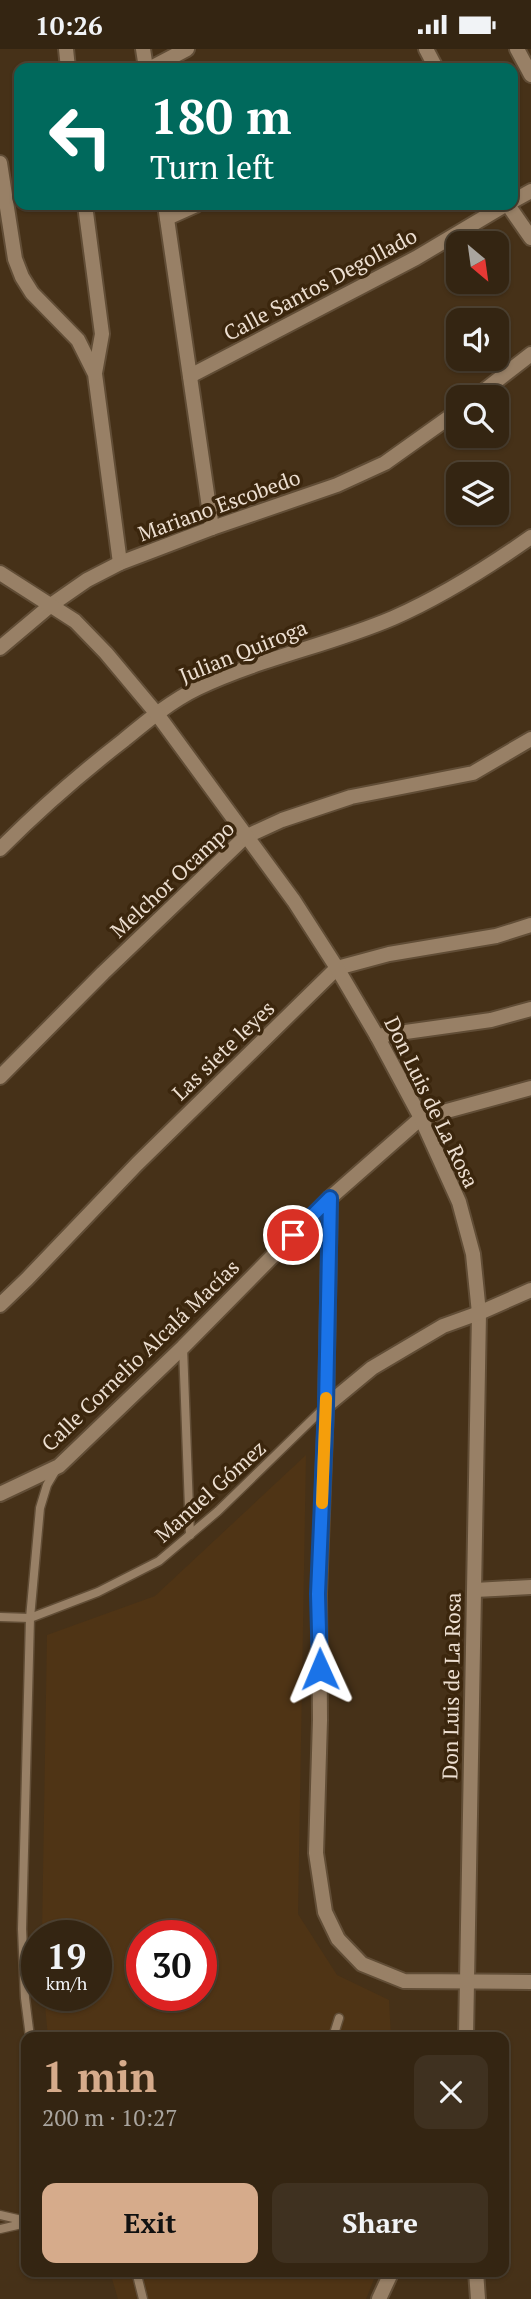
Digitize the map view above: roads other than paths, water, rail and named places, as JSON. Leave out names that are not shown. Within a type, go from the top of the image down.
[{"type":"street","points":[[158,63],[187,49]]},
{"type":"street","points":[[517,49],[531,75]]},
{"type":"street","points":[[0,163],[15,259],[22,277],[32,293],[78,339],[95,374]]},
{"type":"street","points":[[86,210],[102,334],[95,374],[120,563]]},
{"type":"street","name":"Calle Santos Degollado","points":[[190,376],[416,258],[498,210]]},
{"type":"street","points":[[510,210],[531,238]]},
{"type":"street","points":[[166,211],[212,528]]},
{"type":"street","points":[[491,385],[531,354]]},
{"type":"street","name":"Mariano Escobedo","points":[[0,648],[51,605],[87,580],[120,563],[337,485],[385,463],[446,420]]},
{"type":"street","name":"Julian Quiroga","points":[[0,849],[81,773],[157,714],[196,689],[244,668],[392,618],[441,595],[531,537]]},
{"type":"street","name":"Don Luis de La Rosa","points":[[0,573],[75,621],[99,645],[157,714],[294,901],[377,1036],[421,1118],[459,1202],[473,1254],[479,1313],[466,2032]]},
{"type":"street","name":"Melchor Ocampo","points":[[0,1077],[103,973],[245,837],[282,820],[351,797],[473,773],[531,739]]},
{"type":"street","name":"Las siete leyes","points":[[0,1305],[145,1156],[337,968],[389,954],[496,936],[531,925]]},
{"type":"street","points":[[377,1036],[491,1020],[531,1009]]},
{"type":"street","points":[[421,1118],[531,1088]]},
{"type":"street","name":"Calle Cornelio Alcalá Macías","points":[[0,1494],[59,1466],[183,1347],[330,1198],[421,1118]]},
{"type":"street","points":[[330,1198],[326,1406],[318,1594],[320,1720],[316,1853],[325,1912],[338,1939],[362,1964],[404,1981],[531,1982]]},
{"type":"street","points":[[326,1406],[372,1368],[443,1326],[531,1290]]},
{"type":"street","points":[[474,1590],[531,1587]]},
{"type":"street","points":[[379,2299],[389,2277]]},
{"type":"street","points":[[476,2277],[478,2299]]},
{"type":"lane","points":[[183,1347],[190,1535]]},
{"type":"lane","name":"Manuel Gómez","points":[[30,1618],[98,1592],[159,1561],[218,1511],[326,1406]]},
{"type":"lane","points":[[29,2032],[24,1999],[22,1929],[30,1618],[40,1508],[47,1485],[59,1466]]},
{"type":"lane","points":[[0,1617],[30,1618]]},
{"type":"lane","points":[[335,2032],[339,2018]]},
{"type":"lane","points":[[0,2215],[21,2221]]},
{"type":"lane","points":[[0,2229],[21,2223]]},
{"type":"lane","points":[[138,2277],[143,2299]]}]
